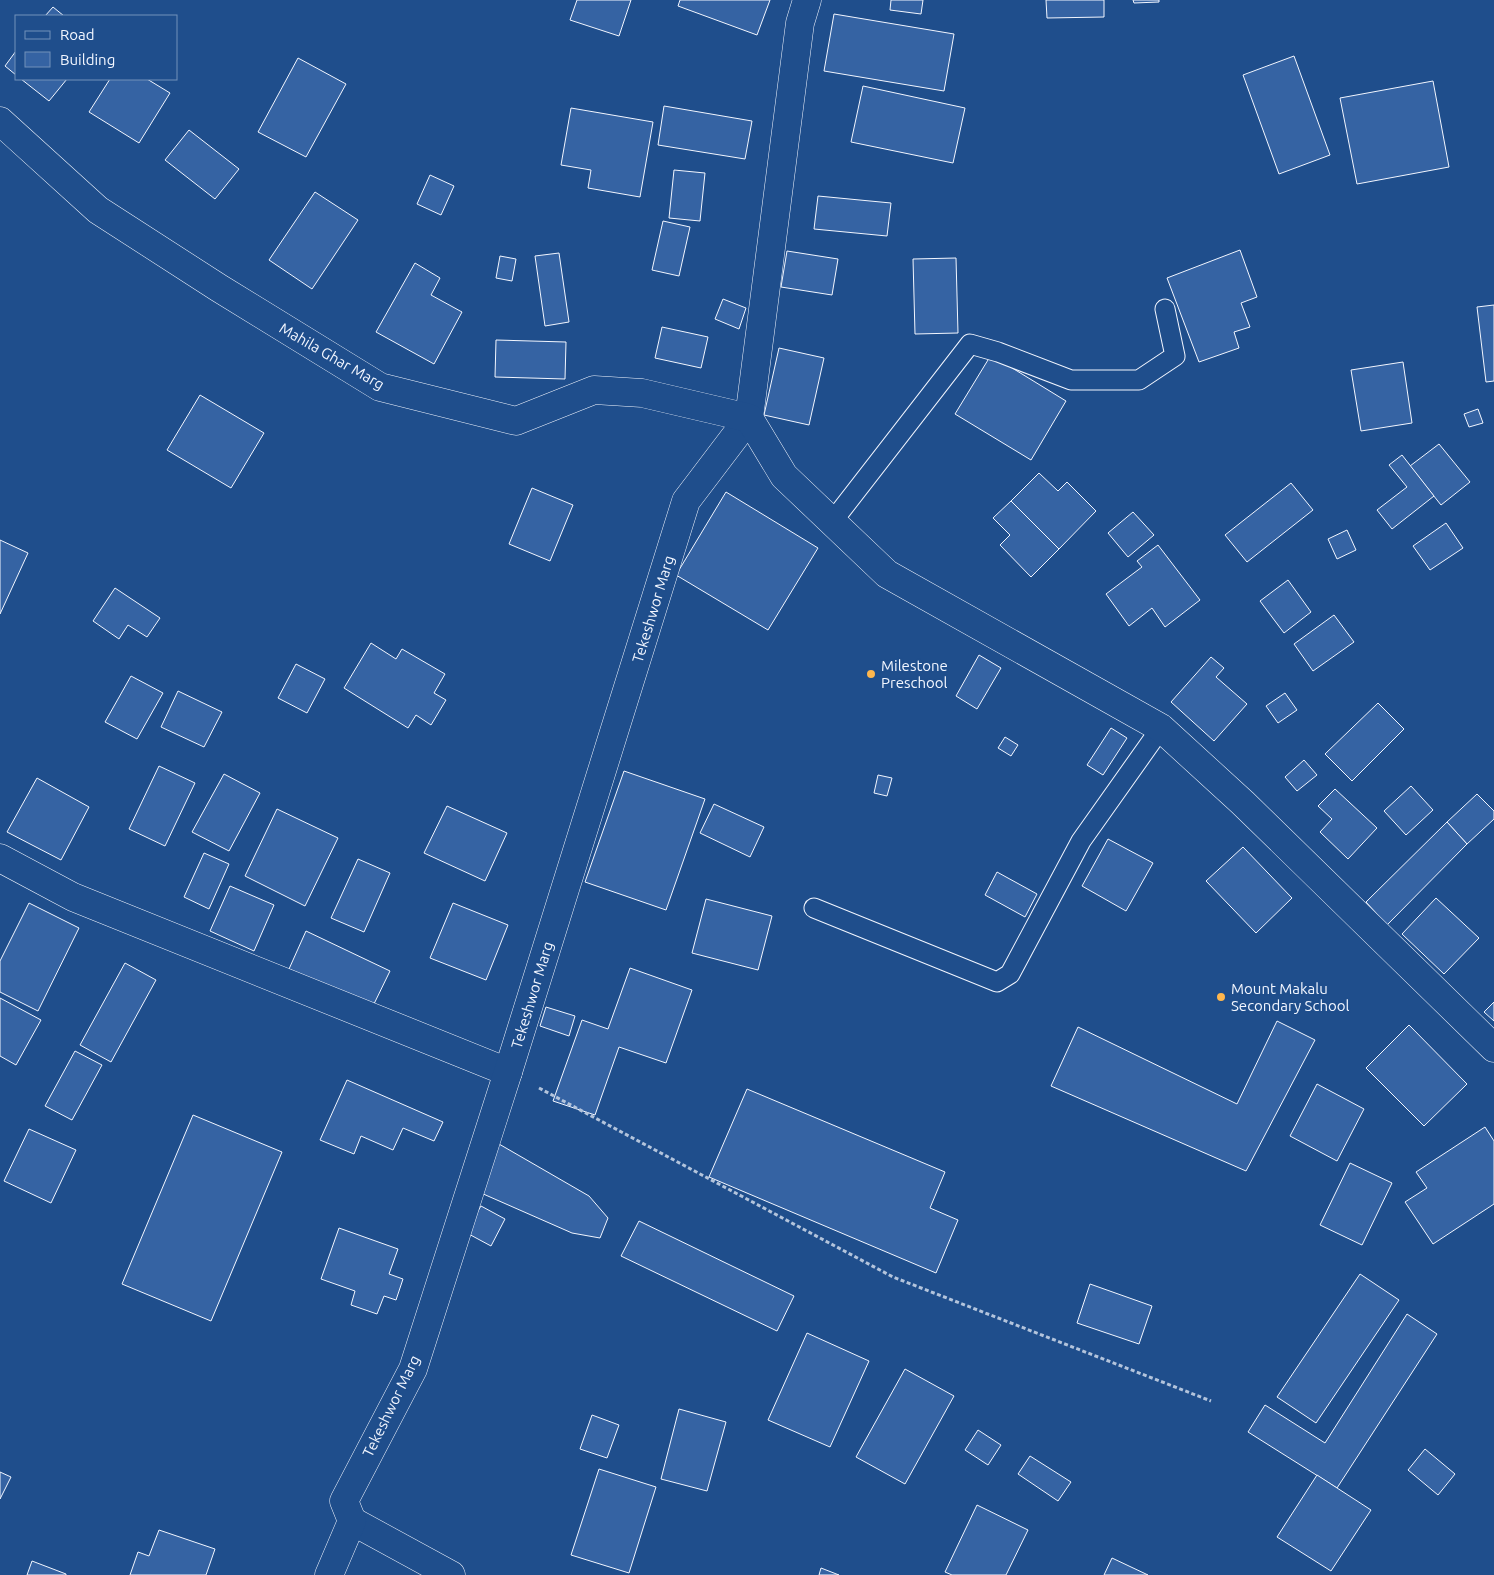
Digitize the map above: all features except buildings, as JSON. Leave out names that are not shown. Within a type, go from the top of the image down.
[{"type":"street","points":[[807,0],[800,24],[749,418],[784,476],[888,574],[1162,728],[1243,803],[1494,1048]]},
{"type":"street","name":"Mahila Ghar Marg","points":[[0,121],[98,210],[219,288],[380,387],[516,421],[594,390],[642,393],[749,418]]},
{"type":"street","name":"Tekeshwor Marg","points":[[352,1521],[344,1501],[412,1369],[508,1072],[686,501],[749,418]]},
{"type":"street","points":[[0,858],[73,897],[508,1072]]},
{"type":"street","points":[[329,1575],[352,1521],[451,1575]]},
{"type":"lane","points":[[832,522],[970,344],[998,352],[1072,380],[1140,380],[1175,356],[1165,309]]},
{"type":"lane","points":[[814,908],[997,982],[1010,974],[1081,841],[1162,728]]},
{"type":"path","points":[[508,1072],[893,1277],[1211,1401]]},
{"type":"place","name":"Milestone Preschool","points":[[871,674]]},
{"type":"place","name":"Mount Makalu Secondary School","points":[[1221,997]]}]
